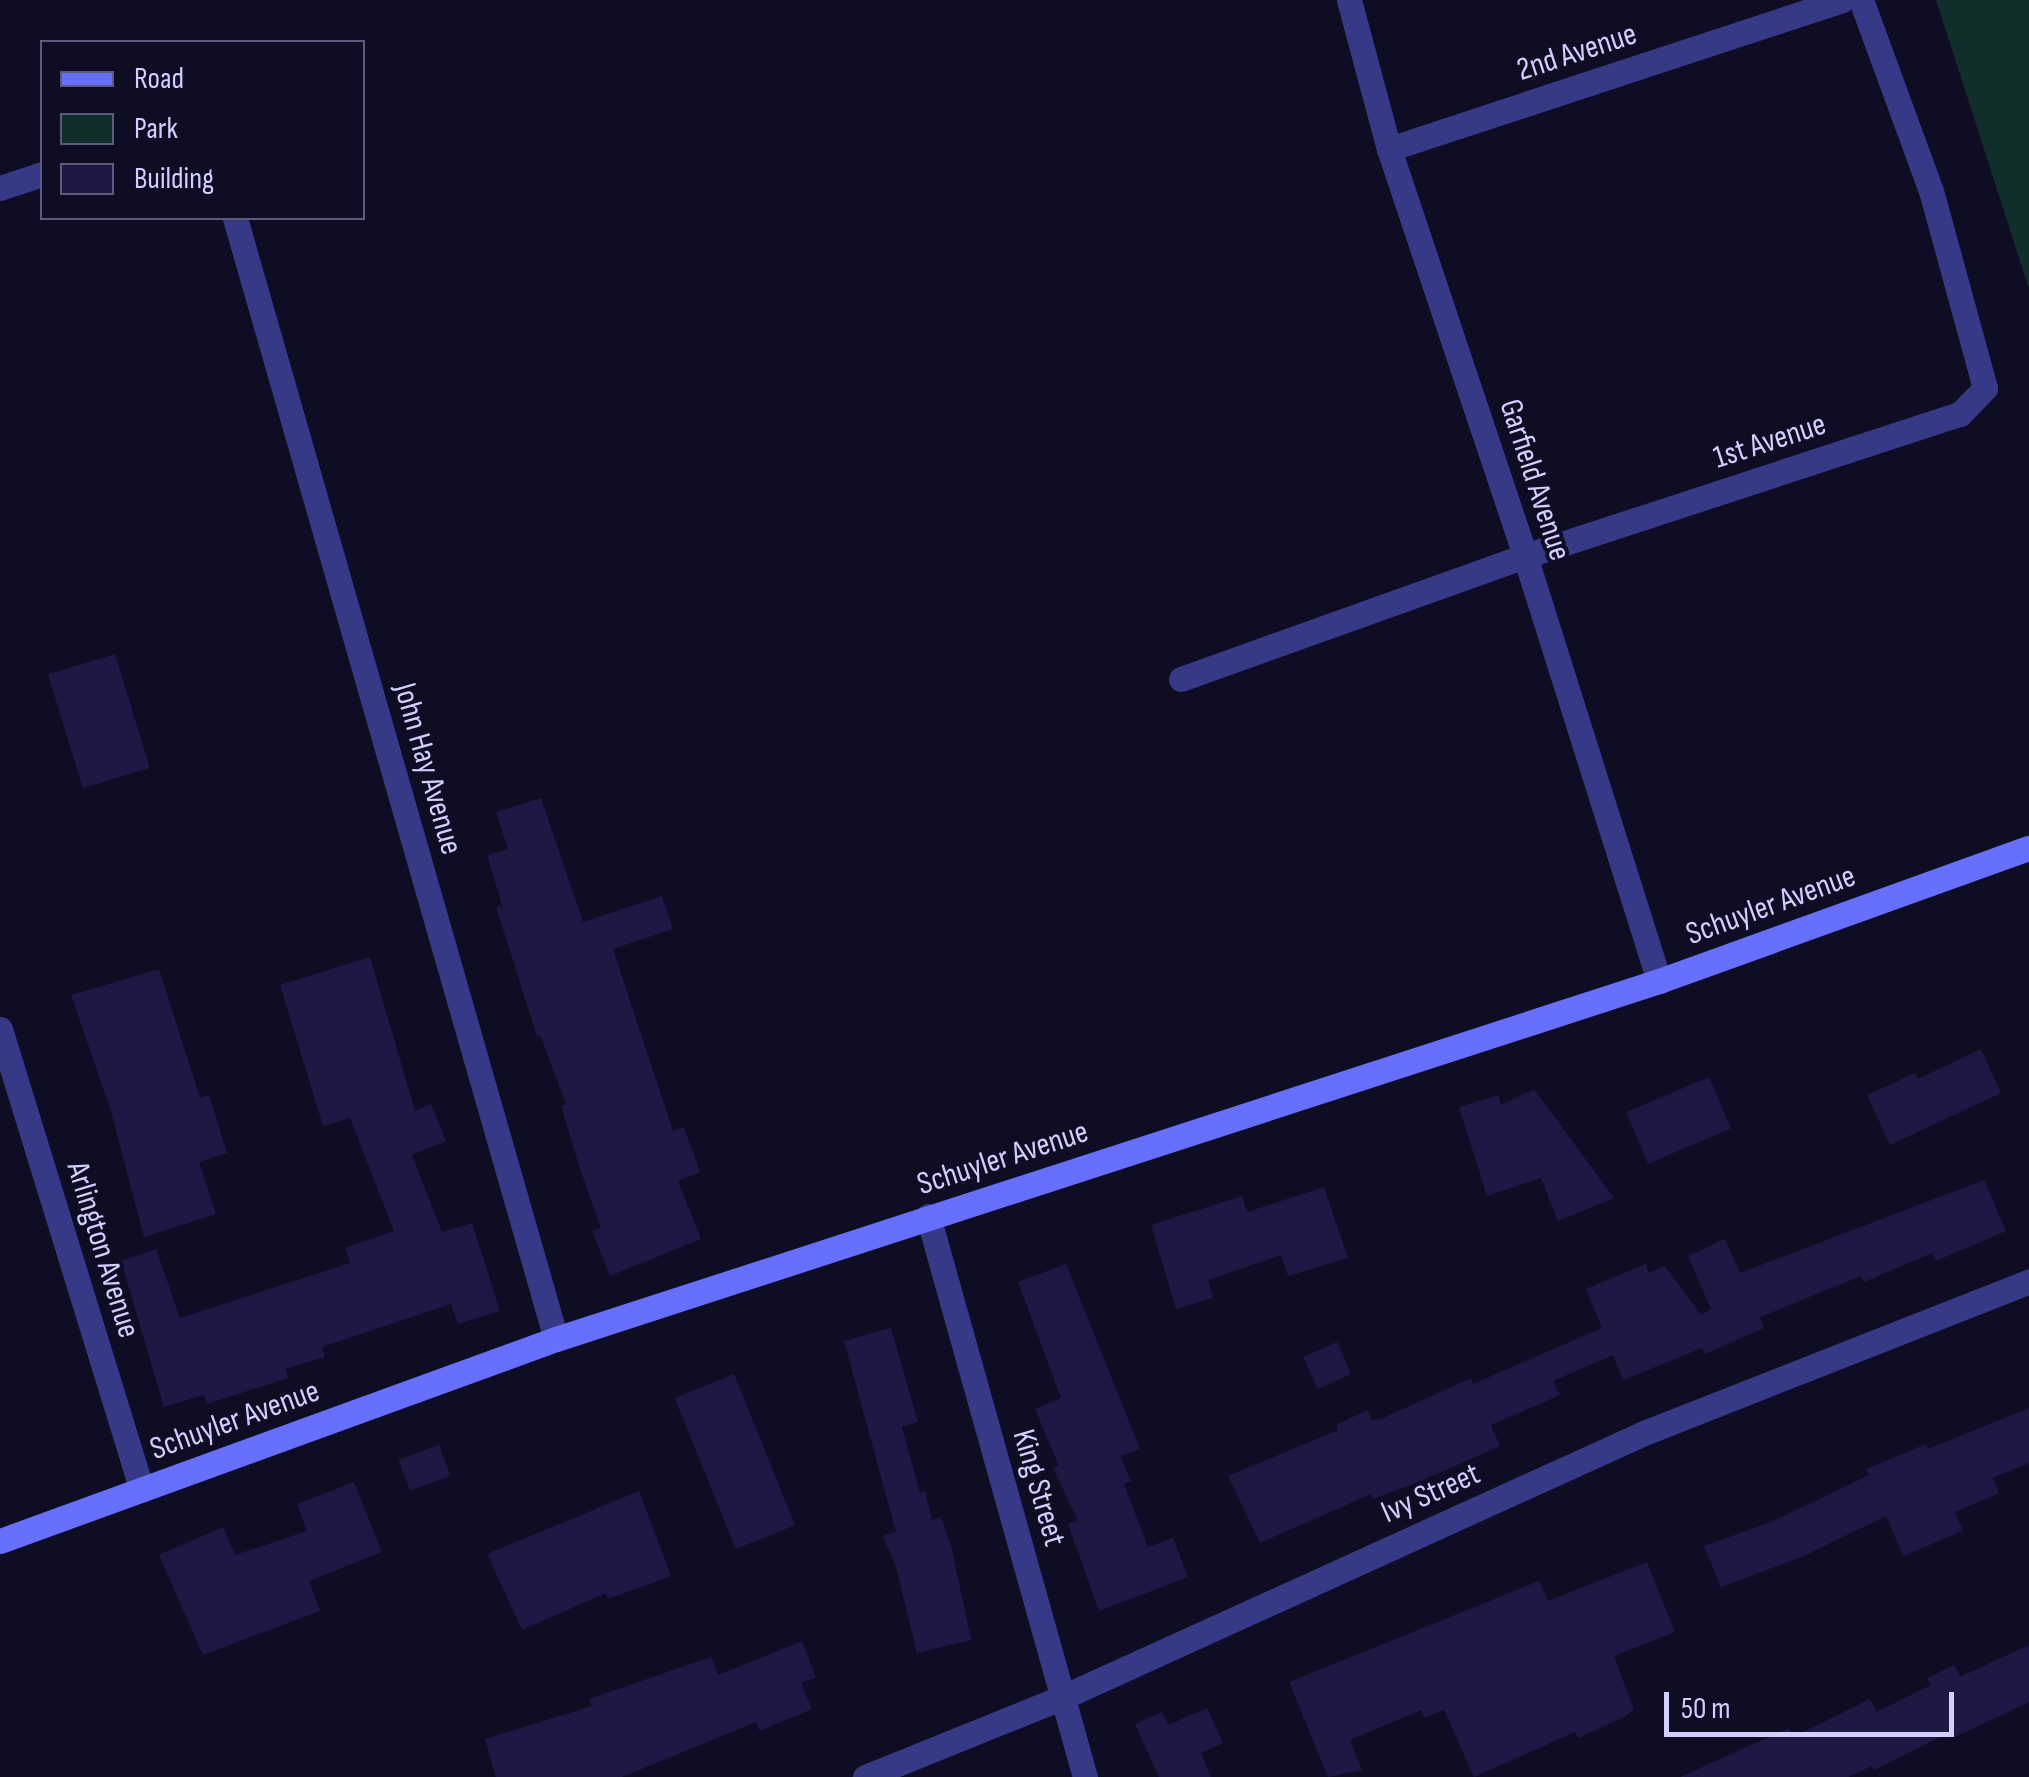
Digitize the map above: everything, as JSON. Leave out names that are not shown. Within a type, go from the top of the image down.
[{"type":"main road","name":"Schuyler Avenue","points":[[0,1541],[556,1339],[1659,981],[2029,848]]},
{"type":"street","name":"Garfield Avenue","points":[[1350,0],[1389,149],[1525,556],[1659,981]]},
{"type":"street","name":"2nd Avenue","points":[[1389,149],[1842,0]]},
{"type":"street","name":"1st Avenue","points":[[1181,679],[1525,556],[1960,414],[1985,388],[1931,192],[1861,0]]},
{"type":"street","points":[[0,188],[40,175]]},
{"type":"street","name":"John Hay Avenue","points":[[236,220],[556,1339]]},
{"type":"street","name":"Arlington Avenue","points":[[0,1029],[142,1490]]},
{"type":"street","name":"King Street","points":[[928,1216],[1084,1777]]},
{"type":"street","name":"Ivy Street","points":[[864,1777],[1063,1697],[1644,1433],[2029,1282]]},
{"type":"green space","points":[[1936,0],[2029,0],[2029,289]]},
{"type":"building","points":[[115,654],[150,768],[83,788],[48,674]]},
{"type":"building","points":[[541,798],[583,922],[662,896],[673,929],[613,949],[673,1131],[684,1127],[700,1172],[678,1181],[701,1239],[610,1276],[592,1231],[601,1228],[561,1106],[566,1104],[540,1035],[537,1036],[496,907],[502,905],[487,855],[508,849],[496,812]]},
{"type":"building","points":[[370,957],[415,1111],[431,1104],[446,1141],[412,1155],[442,1232],[472,1223],[500,1311],[458,1324],[451,1304],[322,1347],[325,1357],[285,1369],[288,1378],[207,1404],[204,1395],[164,1407],[121,1261],[156,1249],[180,1318],[350,1263],[345,1248],[394,1231],[350,1118],[323,1126],[280,985]]},
{"type":"building","points":[[159,969],[200,1098],[209,1095],[227,1153],[199,1162],[216,1214],[144,1237],[110,1108],[71,995]]},
{"type":"building","points":[[1981,1049],[2001,1093],[1890,1145],[1867,1095],[1915,1073],[1918,1079]]},
{"type":"building","points":[[1709,1077],[1731,1129],[1648,1164],[1626,1112]]},
{"type":"building","points":[[1534,1089],[1614,1198],[1558,1221],[1541,1178],[1487,1196],[1459,1107],[1498,1095],[1501,1105]]},
{"type":"building","points":[[1984,1180],[2006,1231],[1936,1261],[1932,1253],[1864,1282],[1861,1276],[1760,1317],[1764,1328],[1705,1354],[1702,1348],[1623,1380],[1613,1355],[1553,1381],[1560,1395],[1491,1425],[1500,1446],[1421,1481],[1373,1499],[1371,1494],[1260,1543],[1228,1476],[1338,1430],[1336,1425],[1367,1410],[1372,1420],[1381,1419],[1471,1378],[1473,1384],[1602,1328],[1586,1289],[1646,1264],[1649,1273],[1665,1266],[1701,1315],[1711,1309],[1688,1256],[1725,1239],[1740,1273]]},
{"type":"building","points":[[1324,1187],[1348,1258],[1288,1276],[1281,1255],[1208,1280],[1213,1298],[1176,1309],[1151,1225],[1242,1196],[1247,1212]]},
{"type":"building","points":[[1066,1264],[1140,1449],[1120,1456],[1131,1481],[1124,1484],[1148,1547],[1173,1538],[1188,1577],[1099,1611],[1068,1524],[1078,1521],[1053,1468],[1059,1466],[1035,1409],[1061,1398],[1018,1282]]},
{"type":"building","points":[[891,1328],[918,1422],[902,1427],[920,1493],[925,1491],[932,1520],[941,1517],[952,1549],[971,1640],[917,1653],[896,1567],[883,1536],[896,1532],[844,1341]]},
{"type":"building","points":[[1337,1342],[1351,1374],[1317,1389],[1303,1357]]},
{"type":"building","points":[[734,1374],[795,1525],[736,1549],[675,1398]]},
{"type":"building","points":[[2029,1408],[2029,1463],[1993,1478],[1999,1493],[1955,1512],[1963,1531],[1903,1556],[1886,1516],[1804,1556],[1721,1587],[1704,1546],[1771,1522],[1869,1475],[1866,1469]]},
{"type":"building","points":[[439,1445],[450,1476],[410,1491],[399,1460]]},
{"type":"building","points":[[354,1482],[382,1552],[309,1581],[320,1611],[203,1655],[159,1555],[223,1527],[235,1555],[307,1531],[297,1504]]},
{"type":"building","points":[[639,1491],[671,1576],[608,1599],[606,1593],[522,1630],[487,1554]]},
{"type":"building","points":[[1647,1562],[1675,1632],[1614,1656],[1634,1710],[1578,1738],[1575,1732],[1474,1777],[1444,1710],[1425,1718],[1421,1710],[1350,1740],[1362,1770],[1328,1777],[1289,1682],[1539,1581],[1548,1601]]},
{"type":"building","points":[[802,1641],[816,1677],[801,1683],[812,1709],[760,1731],[756,1722],[622,1777],[496,1777],[485,1739],[592,1706],[589,1699],[711,1657],[718,1675]]},
{"type":"building","points":[[2029,1645],[2029,1702],[1955,1737],[1952,1731],[1874,1770],[1872,1766],[1848,1777],[1680,1777],[1789,1728],[1793,1737],[1870,1699],[1877,1712],[1931,1685],[1927,1678],[1954,1665],[1960,1677]]},
{"type":"building","points":[[1207,1708],[1223,1743],[1201,1753],[1211,1777],[1159,1777],[1135,1724],[1162,1712],[1168,1725]]}]
